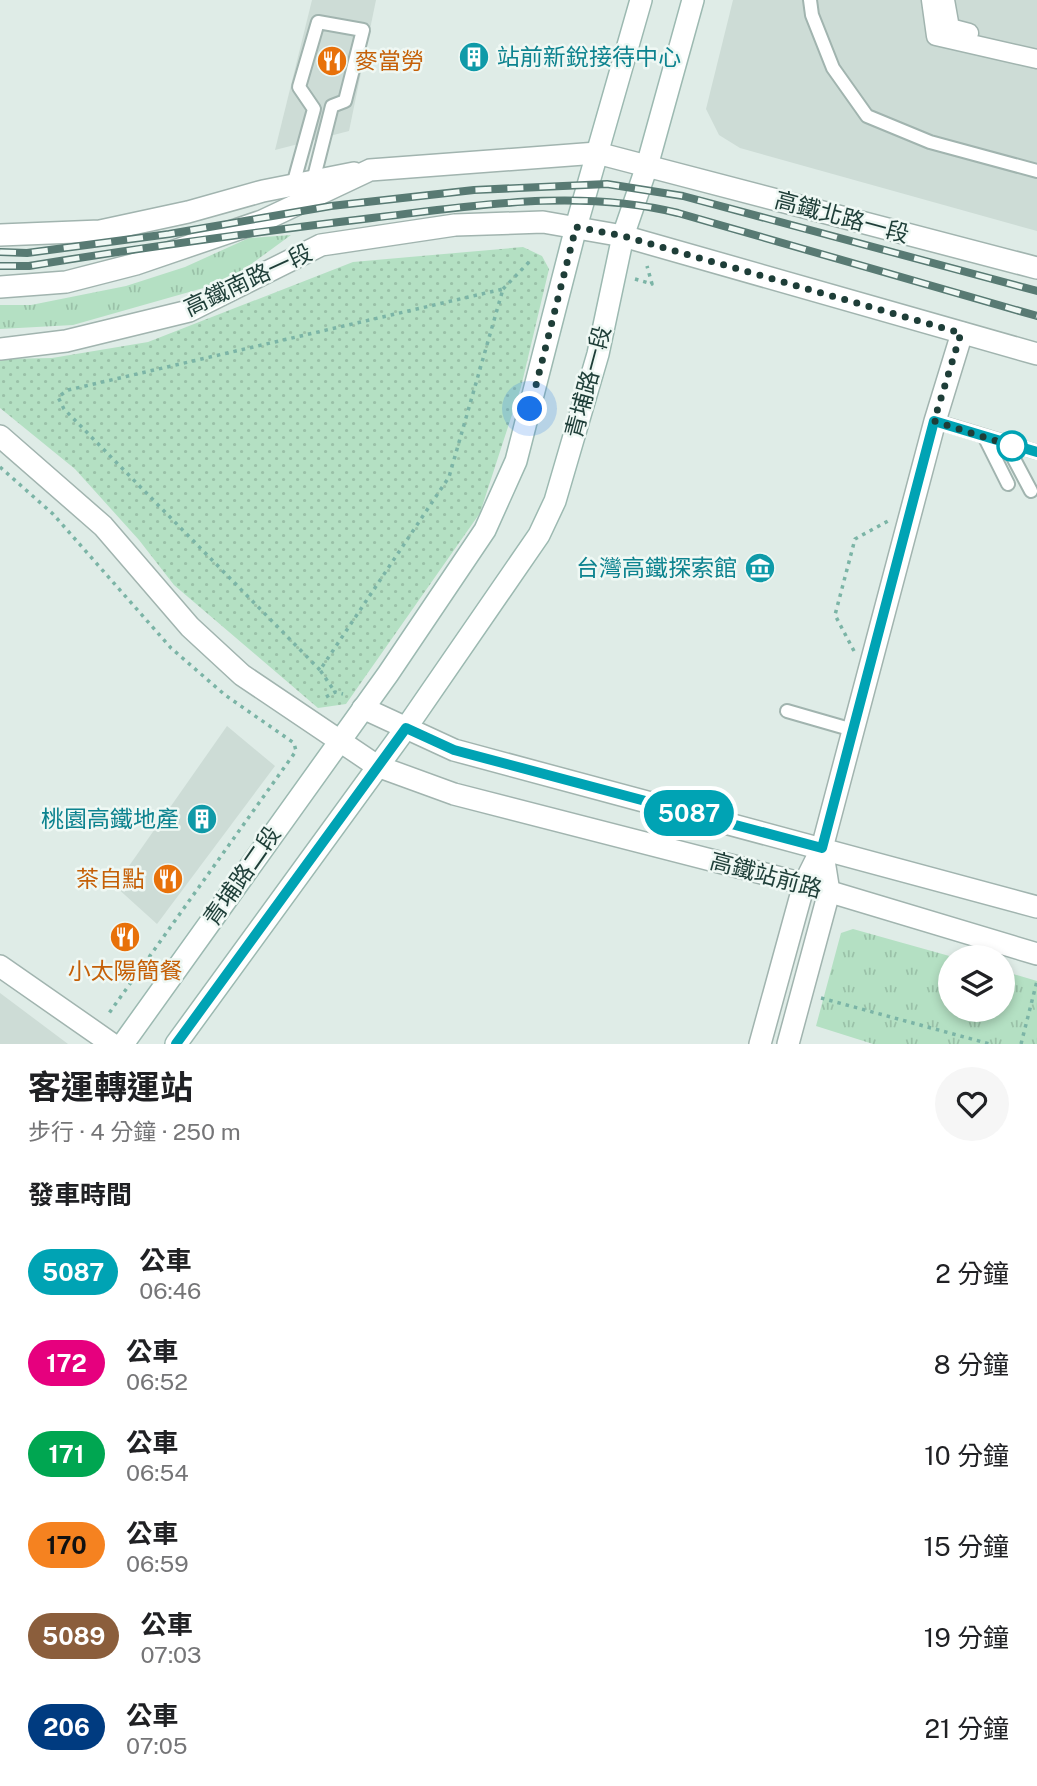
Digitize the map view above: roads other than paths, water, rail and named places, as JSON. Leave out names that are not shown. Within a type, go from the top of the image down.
[{"type":"street","points":[[406,728],[363,708],[485,530],[511,472],[545,356],[576,227],[641,0]]},
{"type":"street","name":"青埔路一段","points":[[406,728],[539,535],[555,501],[597,354],[623,236],[647,166],[693,0]]},
{"type":"street","points":[[931,0],[936,36],[1037,59]]},
{"type":"street","points":[[945,0],[950,28],[1037,48]]},
{"type":"street","name":"高鐵南路一段","points":[[0,235],[100,231],[370,170],[597,153],[647,166]]},
{"type":"street","name":"高鐵北路一段","points":[[647,166],[1037,268]]},
{"type":"street","name":"高鐵南路一段","points":[[0,287],[65,282],[136,264],[262,221],[370,170]]},
{"type":"street","name":"高鐵南路一段","points":[[0,349],[66,341],[189,311],[321,246],[454,225],[543,222],[623,236]]},
{"type":"street","points":[[623,236],[1037,354]]},
{"type":"street","points":[[760,1044],[804,884],[822,848],[934,421],[961,333]]},
{"type":"street","points":[[0,436],[103,526],[205,643],[242,676],[272,693],[339,741]]},
{"type":"street","name":"青埔路二段","points":[[122,1044],[363,708]]},
{"type":"street","name":"青埔路二段","points":[[176,1044],[406,728]]},
{"type":"street","name":"高鐵站前路","points":[[406,728],[454,750],[1037,907]]},
{"type":"street","name":"高鐵站前路","points":[[339,741],[377,766],[454,794],[804,884],[1037,954]]},
{"type":"street","points":[[788,1044],[829,892],[822,848]]},
{"type":"street","points":[[0,966],[112,1044]]},
{"type":"lane","points":[[810,0],[812,15],[833,68],[867,116],[930,142],[1037,171]]},
{"type":"lane","points":[[317,22],[363,30],[345,101],[332,106],[303,183],[314,109],[299,87],[317,22]]},
{"type":"lane","points":[[934,421],[1033,451],[1037,466]]},
{"type":"lane","points":[[985,438],[1008,484]]},
{"type":"lane","points":[[1006,444],[1031,491]]},
{"type":"lane","points":[[787,711],[853,730]]},
{"type":"railway","points":[[0,252],[27,253],[169,234],[331,206],[474,190],[607,184],[683,196],[1037,291]]},
{"type":"railway","points":[[0,266],[29,266],[200,240],[448,209],[563,200],[640,206],[678,213],[1037,316]]},
{"type":"place","name":"站前新銳接待中心","points":[[474,57]]},
{"type":"place","name":"麥當勞","points":[[332,61]]},
{"type":"place","name":"台灣高鐵探索館","points":[[760,568]]},
{"type":"place","name":"桃園高鐵地產","points":[[202,819]]},
{"type":"place","name":"茶自點","points":[[168,879]]},
{"type":"place","name":"小太陽簡餐","points":[[125,937]]}]
